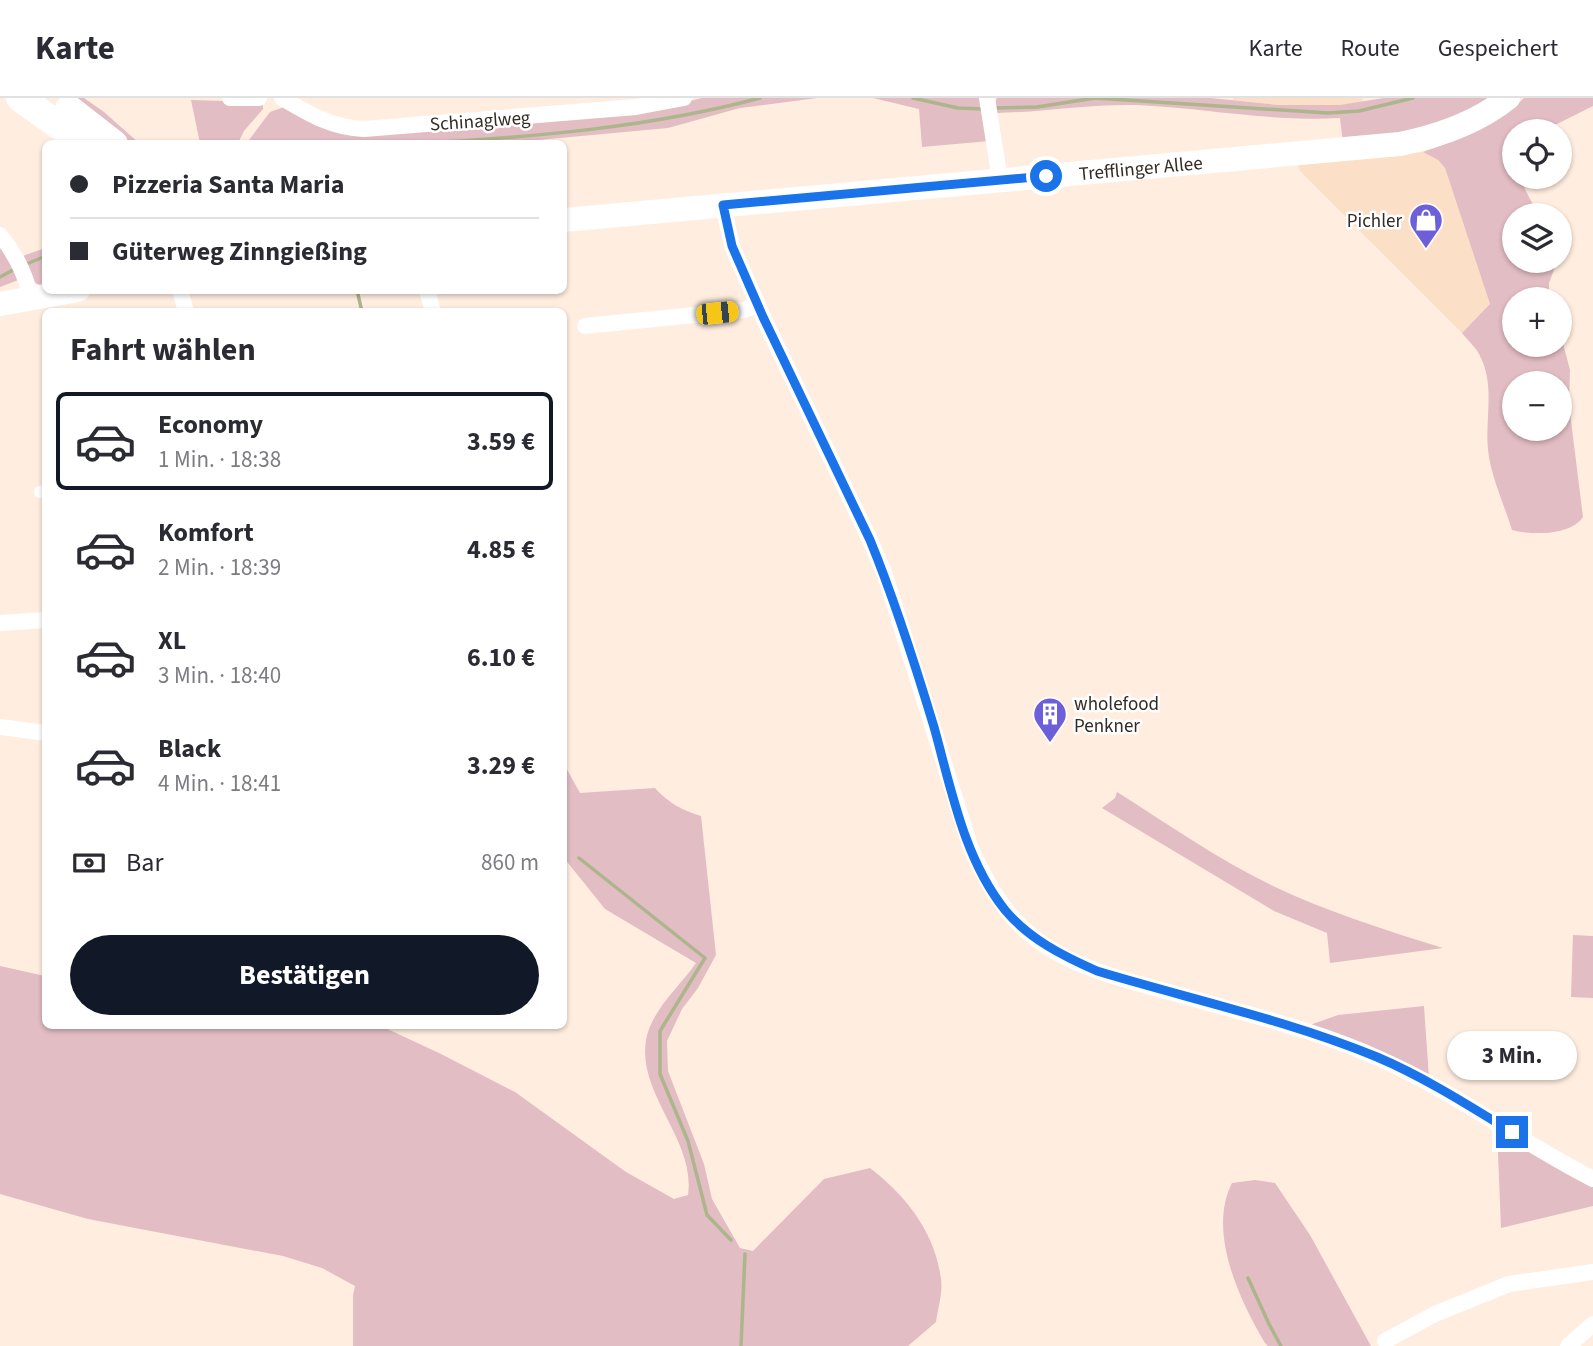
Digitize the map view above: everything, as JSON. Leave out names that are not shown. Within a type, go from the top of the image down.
[{"type":"highway","points":[[19,98],[79,140]]},
{"type":"highway","points":[[53,98],[110,140]]},
{"type":"main road","name":"Trefflinger Allee","points":[[567,220],[723,210],[1000,180],[1370,148],[1424,139],[1470,121],[1508,98]]},
{"type":"main road","points":[[0,304],[28,288],[42,289]]},
{"type":"street","points":[[230,98],[259,98]]},
{"type":"street","name":"Schinaglweg","points":[[282,98],[329,124],[365,129],[636,107],[684,98]]},
{"type":"street","points":[[987,98],[1000,180]]},
{"type":"street","points":[[723,210],[732,246],[758,305],[885,575],[971,849],[998,899],[1024,930],[1046,946],[1097,971],[1285,1025],[1378,1058],[1442,1090],[1593,1179]]},
{"type":"street","points":[[0,235],[17,260],[28,288]]},
{"type":"street","points":[[585,326],[744,310],[758,305]]},
{"type":"street","points":[[0,623],[42,620]]},
{"type":"street","points":[[0,727],[42,732]]},
{"type":"street","points":[[1385,1341],[1436,1314],[1509,1284],[1593,1272]]},
{"type":"street","points":[[1568,1346],[1593,1324]]},
{"type":"shaded area","points":[[62,98],[84,98],[136,140],[119,140]]},
{"type":"shaded area","points":[[702,98],[817,98],[740,108],[668,128],[538,140],[249,140],[270,112],[284,107],[323,126],[690,101]]},
{"type":"shaded area","points":[[873,98],[983,98],[989,141],[922,147],[919,109]]},
{"type":"shaded area","points":[[997,98],[1211,98],[1278,105],[1340,105],[1384,98],[1496,98],[1417,132],[1343,143],[1340,118],[1289,118],[1136,105],[997,113]]},
{"type":"shaded area","points":[[1233,98],[1362,98],[1363,103],[1278,105]]},
{"type":"shaded area","points":[[1524,98],[1593,98],[1593,106],[1567,119],[1502,119],[1502,189],[1525,189],[1532,203],[1502,203],[1502,273],[1553,273],[1549,287],[1502,287],[1502,357],[1567,357],[1570,370],[1502,371],[1502,441],[1572,441],[1572,429],[1583,517],[1569,528],[1550,533],[1512,530],[1496,485],[1488,444],[1487,379],[1479,354],[1462,333],[1490,304],[1445,168],[1438,160],[1423,152],[1477,130],[1503,115]]},
{"type":"shaded area","points":[[191,100],[259,102],[263,105],[263,109],[240,140],[199,140]]},
{"type":"shaded area","name":"Pichler","points":[[1423,152],[1438,160],[1445,168],[1490,304],[1462,333],[1299,170],[1298,164]]},
{"type":"shaded area","points":[[0,243],[21,279],[0,287]]},
{"type":"shaded area","points":[[42,249],[42,285],[33,280],[20,257]]},
{"type":"shaded area","points":[[567,769],[580,793],[655,788],[676,805],[701,816],[716,955],[698,988],[682,1009],[667,1041],[668,1071],[704,1164],[712,1199],[740,1248],[753,1251],[824,1179],[870,1168],[917,1216],[938,1262],[941,1289],[936,1322],[908,1346],[353,1346],[355,1286],[322,1268],[283,1256],[88,1219],[0,1194],[0,966],[42,975],[42,1029],[387,1029],[515,1092],[626,1172],[674,1199],[688,1195],[684,1155],[650,1080],[646,1040],[660,1009],[696,963],[605,909],[567,862]]},
{"type":"shaded area","points":[[1117,792],[1213,853],[1273,886],[1336,912],[1443,948],[1330,963],[1327,933],[1274,911],[1102,808],[1115,798]]},
{"type":"shaded area","points":[[1573,935],[1593,936],[1593,998],[1571,997]]},
{"type":"shaded area","points":[[1424,1006],[1429,1078],[1307,1026],[1338,1015]]},
{"type":"shaded area","points":[[1497,1128],[1593,1185],[1593,1206],[1501,1228]]},
{"type":"shaded area","points":[[1255,1180],[1275,1183],[1310,1235],[1371,1346],[1268,1346],[1265,1343],[1237,1287],[1225,1244],[1223,1223],[1225,1202],[1232,1183]]},
{"type":"waterway","points":[[473,140],[632,124],[760,98]]},
{"type":"waterway","points":[[913,98],[958,108],[983,109]]},
{"type":"waterway","points":[[994,108],[1037,107],[1095,98],[1328,113],[1359,111],[1413,98]]},
{"type":"waterway","points":[[24,265],[42,258]]},
{"type":"waterway","points":[[0,277],[17,268]]},
{"type":"waterway","points":[[358,294],[361,308]]},
{"type":"waterway","points":[[579,858],[705,958],[660,1031],[660,1074],[688,1141],[707,1215],[731,1240]]},
{"type":"waterway","points":[[741,1346],[745,1254]]},
{"type":"waterway","points":[[1248,1278],[1281,1346]]},
{"type":"place","name":"Pichler","points":[[1426,250]]},
{"type":"place","name":"wholefood Penkner","points":[[1050,744]]},
{"type":"route","points":[[1046,176],[723,205],[732,246],[763,317],[885,575],[971,849],[985,879],[1004,909],[1024,930],[1072,960],[1097,971],[1285,1025],[1378,1058],[1415,1075],[1512,1132]]}]
